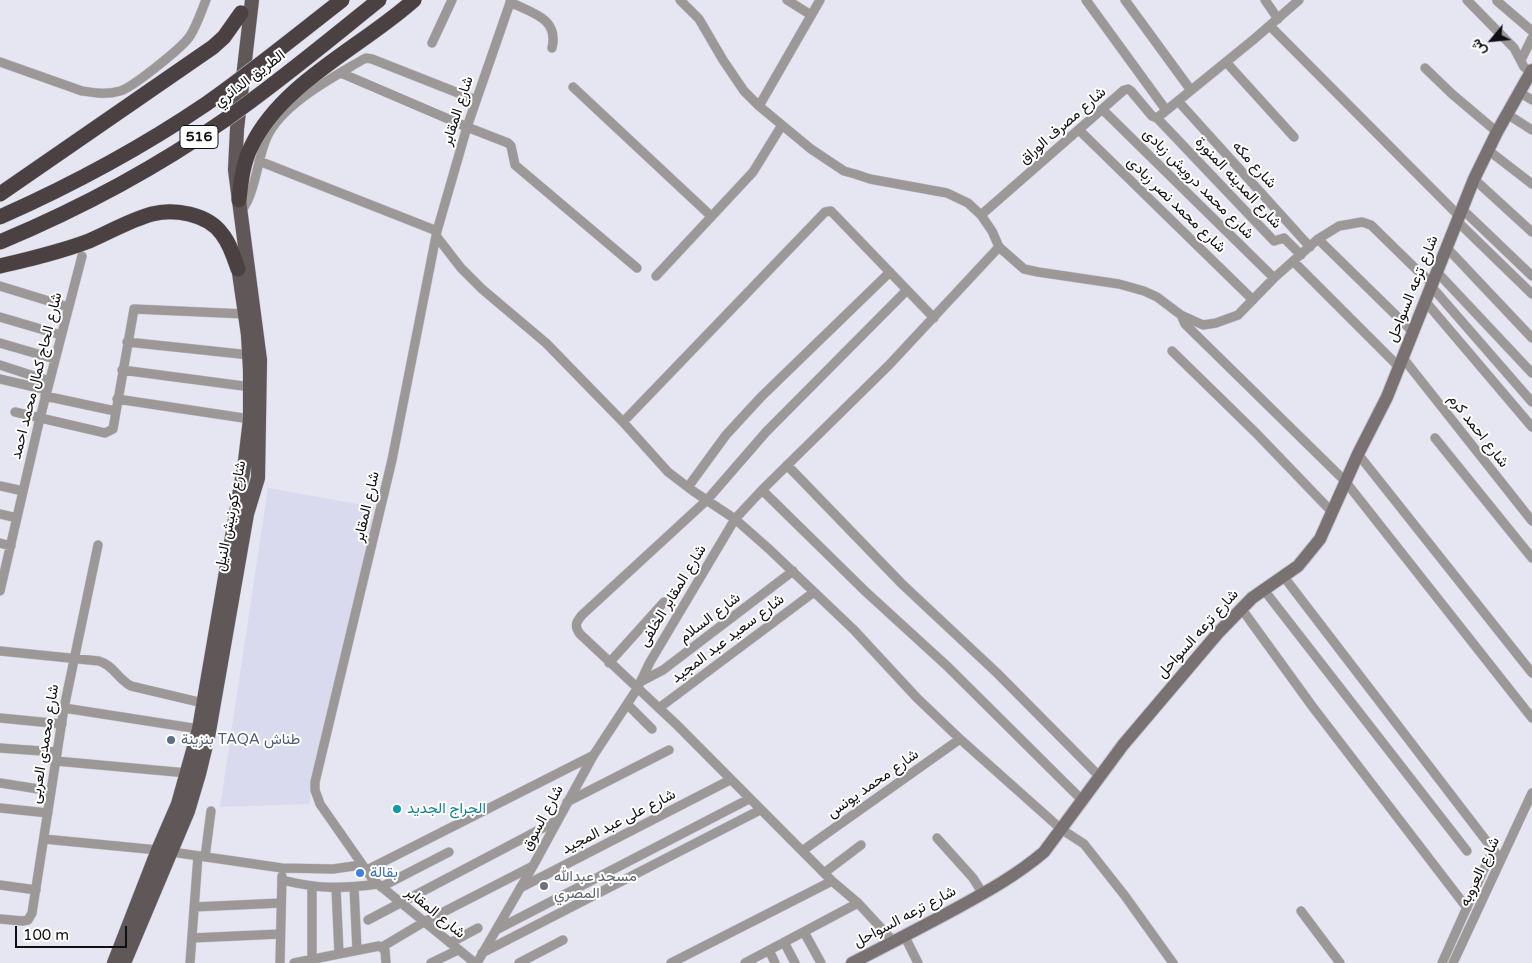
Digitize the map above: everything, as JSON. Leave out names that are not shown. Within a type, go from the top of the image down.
[{"type":"highway","name":"الطريق الدائري","points":[[0,217],[48,196],[103,168],[156,137],[214,98],[342,0]]},
{"type":"highway","name":"الطريق الدائري","points":[[0,242],[79,206],[129,180],[178,150],[272,86],[379,0]]},
{"type":"highway","points":[[239,207],[243,168],[251,146],[263,126],[280,105],[318,72],[398,14],[414,0]]},
{"type":"highway","points":[[0,194],[213,47],[228,31],[242,6]]},
{"type":"highway","points":[[0,266],[60,251],[152,214],[176,212],[201,218],[221,232],[238,269]]},
{"type":"main road","name":"شارع كورنيش النيل","points":[[114,963],[164,851],[188,811],[204,756],[247,514],[258,478],[260,360],[235,170],[237,129],[252,0]]},
{"type":"main road","name":"شارع كورنيش النيل","points":[[124,963],[164,851],[199,729],[245,461],[250,419],[250,355],[232,224],[226,157],[242,6]]},
{"type":"main road","name":"شارع ترعه السواحل","points":[[852,963],[983,894],[1027,866],[1044,852],[1122,745],[1241,608],[1298,566],[1309,554],[1320,539],[1401,362],[1474,179],[1497,132],[1532,71]]},
{"type":"main road","points":[[245,461],[251,468],[256,467],[259,463]]},
{"type":"street","points":[[0,62],[82,90],[95,93],[123,91],[183,44],[190,36],[206,0]]},
{"type":"street","points":[[432,44],[452,0]]},
{"type":"street","points":[[680,0],[699,19],[744,92],[811,149],[844,171],[870,179],[947,193],[968,203],[981,215],[992,231],[999,248],[1024,269],[1119,284],[1157,297],[1181,315],[1203,324],[1216,323],[1238,314],[1274,278],[1318,239],[1338,226],[1362,222],[1371,225],[1416,270],[1433,280],[1532,373]]},
{"type":"street","points":[[788,0],[811,15]]},
{"type":"street","points":[[759,106],[820,0]]},
{"type":"street","points":[[1086,0],[1166,110]]},
{"type":"street","points":[[1125,0],[1190,89]]},
{"type":"street","points":[[1265,0],[1278,19]]},
{"type":"street","points":[[1157,118],[1190,89],[1270,26],[1298,0]]},
{"type":"street","points":[[1467,0],[1514,48],[1524,68],[1532,71]]},
{"type":"street","points":[[510,1],[542,17],[549,23],[554,38],[552,48]]},
{"type":"street","name":"شارع المقابر","points":[[476,963],[400,903],[363,868],[316,797],[315,782],[392,460],[437,234],[467,127],[510,1]]},
{"type":"street","points":[[1497,1],[1532,31]]},
{"type":"street","points":[[1270,26],[1459,215],[1532,294]]},
{"type":"street","points":[[1521,60],[1532,38]]},
{"type":"street","points":[[239,207],[248,200],[266,138],[280,119],[326,80],[366,58],[476,100]]},
{"type":"street","points":[[1226,62],[1294,137]]},
{"type":"street","points":[[1425,68],[1497,132]]},
{"type":"street","points":[[341,73],[508,143],[511,146],[514,165],[637,268]]},
{"type":"street","points":[[573,87],[711,216]]},
{"type":"street","name":"شارع مصرف الوراق","points":[[981,215],[1124,90],[1128,89],[1152,116],[1157,118]]},
{"type":"street","points":[[1519,92],[1532,100]]},
{"type":"street","name":"شارع مكه","points":[[1178,100],[1310,248]]},
{"type":"street","name":"شارع محمد درويش زبادى","points":[[1103,110],[1274,278]]},
{"type":"street","points":[[1507,114],[1532,130]]},
{"type":"street","name":"شارع المدينه المنورة","points":[[1157,118],[1274,241],[1284,238],[1301,255]]},
{"type":"street","points":[[656,276],[753,172],[782,125]]},
{"type":"street","name":"شارع محمد نصر زبادى","points":[[1079,130],[1253,300]]},
{"type":"street","points":[[1488,150],[1532,184]]},
{"type":"street","points":[[259,161],[437,234],[461,268],[482,289],[546,343],[624,422],[663,467],[688,487],[735,519],[793,571],[854,630],[917,698],[960,739],[1061,829],[1084,844],[1172,963]]},
{"type":"street","points":[[1474,179],[1532,232]]},
{"type":"street","points":[[624,422],[825,212],[831,211],[934,318]]},
{"type":"street","points":[[1459,215],[1532,276]]},
{"type":"street","points":[[1318,239],[1413,332]]},
{"type":"street","name":"شارع المقابر الخلفى","points":[[639,685],[650,662],[735,519],[889,365],[999,248]]},
{"type":"street","points":[[1446,248],[1532,338]]},
{"type":"street","name":"شارع الحاج كمال محمد احمد","points":[[0,591],[54,359],[82,256]]},
{"type":"street","name":"شارع احمد كرم","points":[[1293,261],[1401,362],[1532,521]]},
{"type":"street","points":[[688,487],[726,435],[761,397],[890,272]]},
{"type":"street","points":[[1433,280],[1532,402]]},
{"type":"street","points":[[0,286],[68,307]]},
{"type":"street","points":[[907,290],[766,432],[707,500],[576,622],[576,626],[580,634],[609,663],[639,685],[658,708],[832,882],[900,939],[918,963]]},
{"type":"street","points":[[1425,301],[1532,427]]},
{"type":"street","points":[[15,412],[105,433],[113,429],[134,309],[245,314]]},
{"type":"street","points":[[1181,315],[1185,324],[1345,481],[1532,718]]},
{"type":"street","points":[[0,318],[61,335]]},
{"type":"street","points":[[127,342],[250,355]]},
{"type":"street","points":[[0,343],[54,359]]},
{"type":"street","points":[[1172,351],[1332,512]]},
{"type":"street","points":[[0,366],[49,380]]},
{"type":"street","points":[[122,370],[251,387]]},
{"type":"street","points":[[0,379],[115,411]]},
{"type":"street","points":[[117,399],[250,419]]},
{"type":"street","points":[[1435,438],[1532,558]]},
{"type":"street","points":[[1358,454],[1532,673]]},
{"type":"street","points":[[787,465],[902,584],[997,673],[1100,777]]},
{"type":"street","points":[[0,486],[23,492]]},
{"type":"street","points":[[762,490],[866,592],[947,666],[1082,800]]},
{"type":"street","points":[[0,514],[17,518]]},
{"type":"street","points":[[0,543],[11,546]]},
{"type":"street","name":"شارع محمدى العربى","points":[[0,919],[23,921],[28,920],[32,913],[64,708],[98,545]]},
{"type":"street","name":"شارع السلام","points":[[639,685],[671,664],[793,571]]},
{"type":"street","points":[[1284,577],[1498,857]]},
{"type":"street","points":[[1264,590],[1467,851]]},
{"type":"street","name":"شارع سعيد عبد المجيد","points":[[658,708],[814,592]]},
{"type":"street","points":[[609,663],[664,602]]},
{"type":"street","points":[[1241,608],[1329,729],[1467,908]]},
{"type":"street","points":[[0,651],[103,662],[110,666],[127,684],[203,703]]},
{"type":"street","name":"شارع السوق","points":[[476,963],[533,866],[592,756],[639,685]]},
{"type":"street","points":[[627,704],[652,729]]},
{"type":"street","points":[[64,708],[199,729]]},
{"type":"street","points":[[0,718],[62,724]]},
{"type":"street","name":"شارع محمد يونس","points":[[802,851],[960,739]]},
{"type":"street","points":[[0,748],[56,757],[187,773]]},
{"type":"street","points":[[567,802],[669,750]]},
{"type":"street","points":[[44,839],[164,851],[282,868],[363,868],[592,756]]},
{"type":"street","name":"شارع على عبد المجيد","points":[[520,888],[730,780]]},
{"type":"street","points":[[0,783],[51,791]]},
{"type":"street","name":"شارع العروبه","points":[[1442,963],[1454,950],[1498,857],[1532,793]]},
{"type":"street","points":[[495,931],[749,799]]},
{"type":"street","points":[[0,808],[48,813]]},
{"type":"street","points":[[482,953],[760,810]]},
{"type":"street","points":[[190,963],[194,907],[201,856],[211,811]]},
{"type":"street","points":[[368,920],[557,821]]},
{"type":"street","points":[[937,838],[973,878],[983,894]]},
{"type":"street","points":[[824,873],[861,845]]},
{"type":"street","points":[[282,880],[312,887],[354,888],[380,886],[449,852]]},
{"type":"street","name":"شارع العروبه","points":[[1453,963],[1454,950],[1467,908],[1489,858],[1498,857]]},
{"type":"street","points":[[383,950],[424,922],[533,866]]},
{"type":"street","points":[[280,963],[282,868]]},
{"type":"street","points":[[671,963],[832,882]]},
{"type":"street","points":[[0,885],[36,890]]},
{"type":"street","points":[[311,961],[312,887]]},
{"type":"street","points":[[336,888],[341,953],[345,963]]},
{"type":"street","points":[[354,888],[357,950]]},
{"type":"street","points":[[194,907],[280,903]]},
{"type":"street","points":[[745,963],[858,903]]},
{"type":"street","points":[[1301,911],[1340,963]]},
{"type":"street","points":[[450,943],[478,928]]},
{"type":"street","points":[[804,932],[821,963]]},
{"type":"street","points":[[192,938],[280,934]]},
{"type":"street","points":[[519,963],[563,940]]},
{"type":"street","points":[[784,942],[794,963]]},
{"type":"street","points":[[294,963],[379,946],[383,950],[386,963]]},
{"type":"street","points":[[431,963],[458,950]]},
{"type":"street","points":[[769,950],[775,963]]},
{"type":"shaded area","points":[[268,488],[380,508],[309,804],[220,807]]},
{"type":"place","name":"بنزينة TAQA طناش","points":[[171,740]]},
{"type":"place","name":"الجراج الجديد","points":[[397,809]]},
{"type":"place","name":"بقالة","points":[[360,873]]},
{"type":"place","name":"مسجد عبدالله المصري","points":[[544,886]]}]
